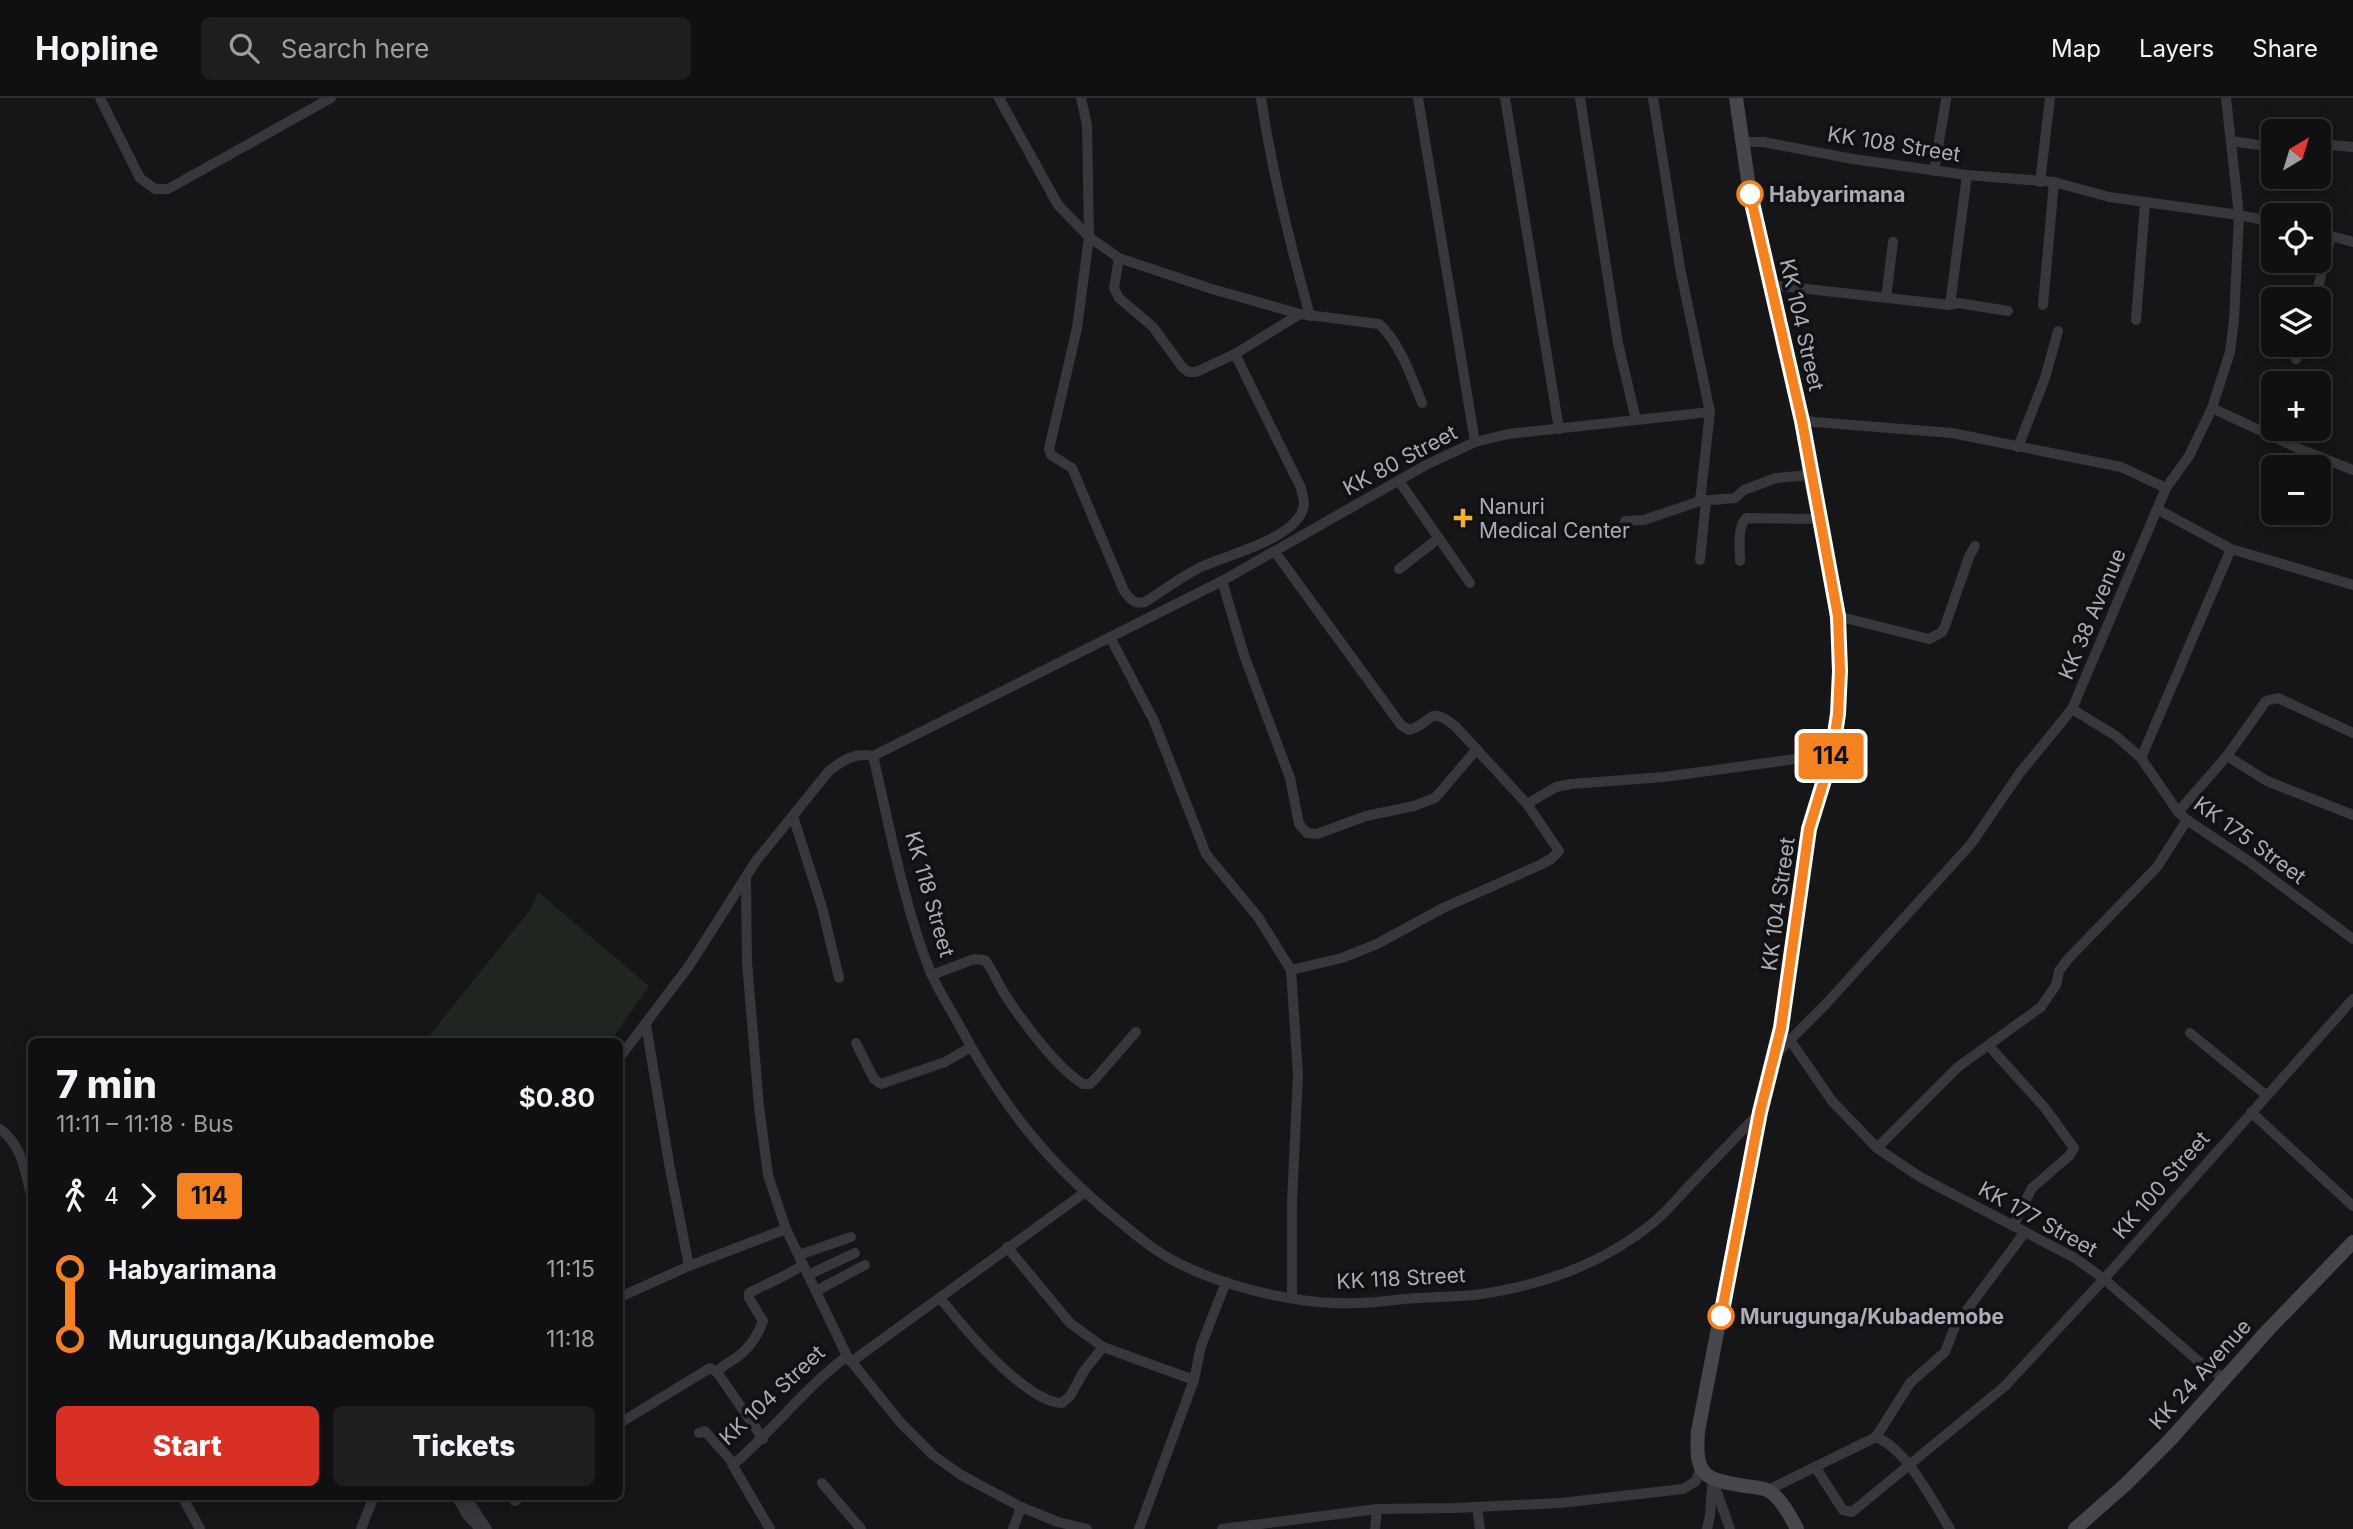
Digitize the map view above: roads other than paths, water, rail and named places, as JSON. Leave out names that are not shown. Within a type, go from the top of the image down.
[{"type":"street","points":[[100,98],[140,178],[155,189],[168,189],[331,98]]},
{"type":"street","points":[[999,98],[1058,205],[1089,237],[1119,258],[1305,315],[1379,324],[1386,330],[1409,369],[1422,402]]},
{"type":"street","points":[[1094,98],[1082,101],[1087,125],[1089,237],[1077,328],[1049,449],[1051,455],[1072,468],[1124,591],[1131,601],[1139,604],[1145,602],[1198,568],[1262,543],[1288,528],[1301,513],[1304,503],[1301,488],[1235,354]]},
{"type":"street","points":[[1261,98],[1305,315]]},
{"type":"street","name":"KK 80 Street","points":[[623,1053],[689,966],[746,878],[793,816],[841,761],[860,753],[873,756],[1222,581],[1399,481],[1475,442],[1418,98]]},
{"type":"street","points":[[1505,98],[1559,429]]},
{"type":"street","points":[[1580,98],[1618,343],[1636,420]]},
{"type":"street","points":[[1653,98],[1680,268],[1710,412],[1700,560]]},
{"type":"street","name":"KK 104 Street","points":[[1707,1529],[1710,1516],[1706,1474],[1697,1457],[1698,1431],[1760,1112],[1776,1054],[1809,829],[1832,754],[1838,714],[1840,671],[1838,616],[1802,421],[1750,194],[1736,98]]},
{"type":"street","points":[[2040,182],[2050,98]]},
{"type":"street","name":"KK 38 Avenue","points":[[1776,1054],[1971,844],[2019,774],[2072,709],[2166,488],[2189,456],[2212,408],[2230,352],[2239,215],[2226,98]]},
{"type":"street","points":[[1934,171],[1945,100]]},
{"type":"street","points":[[2231,141],[2261,145]]},
{"type":"street","name":"KK 108 Street","points":[[1742,142],[1763,142],[1934,171],[2054,182],[2109,197],[2261,220]]},
{"type":"street","points":[[2331,145],[2353,147]]},
{"type":"street","points":[[1950,304],[1967,175]]},
{"type":"street","points":[[2043,305],[2054,182]]},
{"type":"street","points":[[2136,320],[2146,203]]},
{"type":"street","points":[[2331,236],[2353,242]]},
{"type":"street","points":[[1886,298],[1893,242]]},
{"type":"street","points":[[1119,258],[1114,288],[1119,298],[1159,334],[1183,368],[1189,372],[1196,372],[1235,354],[1305,315]]},
{"type":"street","points":[[1773,285],[1958,303],[2008,311]]},
{"type":"street","points":[[2018,447],[2045,378],[2058,331]]},
{"type":"street","points":[[2212,408],[2302,450],[2353,470]]},
{"type":"street","points":[[1475,442],[1508,434],[1710,412]]},
{"type":"street","points":[[1802,421],[1952,433],[2121,467],[2166,488]]},
{"type":"street","points":[[1625,521],[1644,520],[1703,500],[1735,498],[1759,482],[1810,475]]},
{"type":"street","points":[[1399,481],[1470,583]]},
{"type":"street","points":[[2157,509],[2231,549],[2353,585]]},
{"type":"street","points":[[1740,561],[1742,521],[1746,518],[1820,519]]},
{"type":"street","points":[[1399,569],[1439,538]]},
{"type":"street","points":[[1838,616],[1929,639],[1936,637],[1945,626],[1975,547]]},
{"type":"street","points":[[2141,758],[2231,549]]},
{"type":"street","points":[[1275,552],[1401,725],[1409,730],[1435,715],[1441,715],[1477,749],[1527,804],[1559,850],[1551,859],[1443,908],[1377,944],[1342,958],[1291,970]]},
{"type":"street","points":[[1222,581],[1244,655],[1290,778],[1299,824],[1307,833],[1317,834],[1366,816],[1426,803],[1435,798],[1477,749]]},
{"type":"street","points":[[1110,637],[1154,721],[1206,854],[1258,917],[1291,970],[1297,1074],[1292,1203],[1293,1298]]},
{"type":"street","points":[[2178,812],[2227,756],[2266,701],[2272,698],[2278,698],[2353,733]]},
{"type":"street","name":"KK 175 Street","points":[[2072,709],[2116,736],[2141,758],[2178,812],[2353,939]]},
{"type":"street","points":[[1527,804],[1556,787],[1571,784],[1664,777],[1832,754]]},
{"type":"street","name":"KK 118 Street","points":[[873,756],[904,890],[932,975],[1010,1111],[1084,1193],[1142,1240],[1175,1261],[1226,1282],[1293,1298],[1331,1303],[1364,1303],[1474,1295],[1562,1274],[1614,1250],[1656,1221],[1760,1112]]},
{"type":"street","points":[[2227,756],[2267,780],[2353,815]]},
{"type":"street","points":[[793,816],[822,907],[839,978]]},
{"type":"street","points":[[1877,1148],[1958,1067],[2041,1007],[2056,985],[2059,971],[2068,959],[2149,876],[2188,820]]},
{"type":"street","points":[[746,878],[747,962],[759,1106],[768,1175],[786,1229],[849,1359],[901,1422],[933,1455],[983,1488],[1021,1507],[1058,1522],[1087,1529]]},
{"type":"street","points":[[932,975],[974,959],[985,960],[1005,996],[1025,1023],[1057,1061],[1083,1084],[1090,1084],[1136,1031]]},
{"type":"street","name":"KK 100 Street","points":[[2104,1279],[2353,999]]},
{"type":"street","points":[[646,1025],[689,1266]]},
{"type":"street","points":[[2190,1033],[2266,1095]]},
{"type":"street","name":"KK 177 Street","points":[[1790,1041],[1832,1101],[1877,1148],[1899,1164],[2075,1258],[2104,1279],[2005,1386],[1849,1513],[1843,1510],[1815,1468]]},
{"type":"street","points":[[856,1043],[874,1079],[881,1084],[945,1062],[971,1047]]},
{"type":"street","points":[[1989,1046],[2045,1108],[2074,1148],[2070,1155],[2032,1188],[2013,1226]]},
{"type":"street","points":[[2251,1112],[2353,1206]]},
{"type":"street","points":[[0,1129],[14,1142],[21,1156],[28,1183]]},
{"type":"street","name":"KK 104 Street","points":[[699,1433],[705,1431],[734,1464],[762,1439],[797,1398],[821,1376],[941,1299],[1007,1247],[1084,1193]]},
{"type":"street","points":[[623,1296],[689,1266],[786,1229]]},
{"type":"street","points":[[1768,1490],[1876,1437],[1910,1383],[1945,1352],[1955,1326],[2025,1232]]},
{"type":"street","points":[[717,1372],[724,1364],[743,1353],[760,1329],[763,1321],[749,1298],[749,1293],[768,1282],[779,1280],[801,1260],[851,1237]]},
{"type":"street","name":"KK 24 Avenue","points":[[2075,1529],[2170,1440],[2293,1302],[2353,1242]]},
{"type":"street","points":[[1007,1247],[1070,1323],[1103,1347],[1194,1380]]},
{"type":"street","points":[[808,1275],[855,1253]]},
{"type":"street","points":[[816,1291],[865,1265]]},
{"type":"street","points":[[2104,1279],[2196,1359],[2225,1379]]},
{"type":"street","points":[[1139,1529],[1194,1380],[1201,1346],[1226,1282]]},
{"type":"street","points":[[941,1299],[968,1334],[995,1361],[1049,1401],[1062,1403],[1070,1396],[1084,1371],[1103,1347]]},
{"type":"street","points":[[623,1421],[710,1368],[717,1372],[762,1439]]},
{"type":"street","points":[[1876,1437],[1886,1442],[1910,1466],[1950,1529]]},
{"type":"street","points":[[732,1464],[770,1529]]},
{"type":"street","points":[[1706,1474],[1730,1529]]},
{"type":"street","points":[[1222,1529],[1377,1509],[1560,1503],[1683,1489],[1706,1474],[1768,1490],[1785,1509],[1797,1529]]},
{"type":"street","points":[[822,1483],[861,1529]]},
{"type":"street","points":[[183,1500],[199,1529]]},
{"type":"street","points":[[361,1529],[372,1500]]},
{"type":"street","points":[[458,1500],[480,1529]]},
{"type":"street","points":[[468,1500],[487,1529]]},
{"type":"street","points":[[1013,1529],[1021,1507]]},
{"type":"street","points":[[1478,1507],[1480,1529]]},
{"type":"street","points":[[1375,1529],[1377,1509]]},
{"type":"place","name":"Habyarimana","points":[[1750,194]]},
{"type":"place","name":"Nanuri Medical Center","points":[[1463,518]]},
{"type":"place","name":"Murugunga/Kubademobe","points":[[1721,1316]]}]
